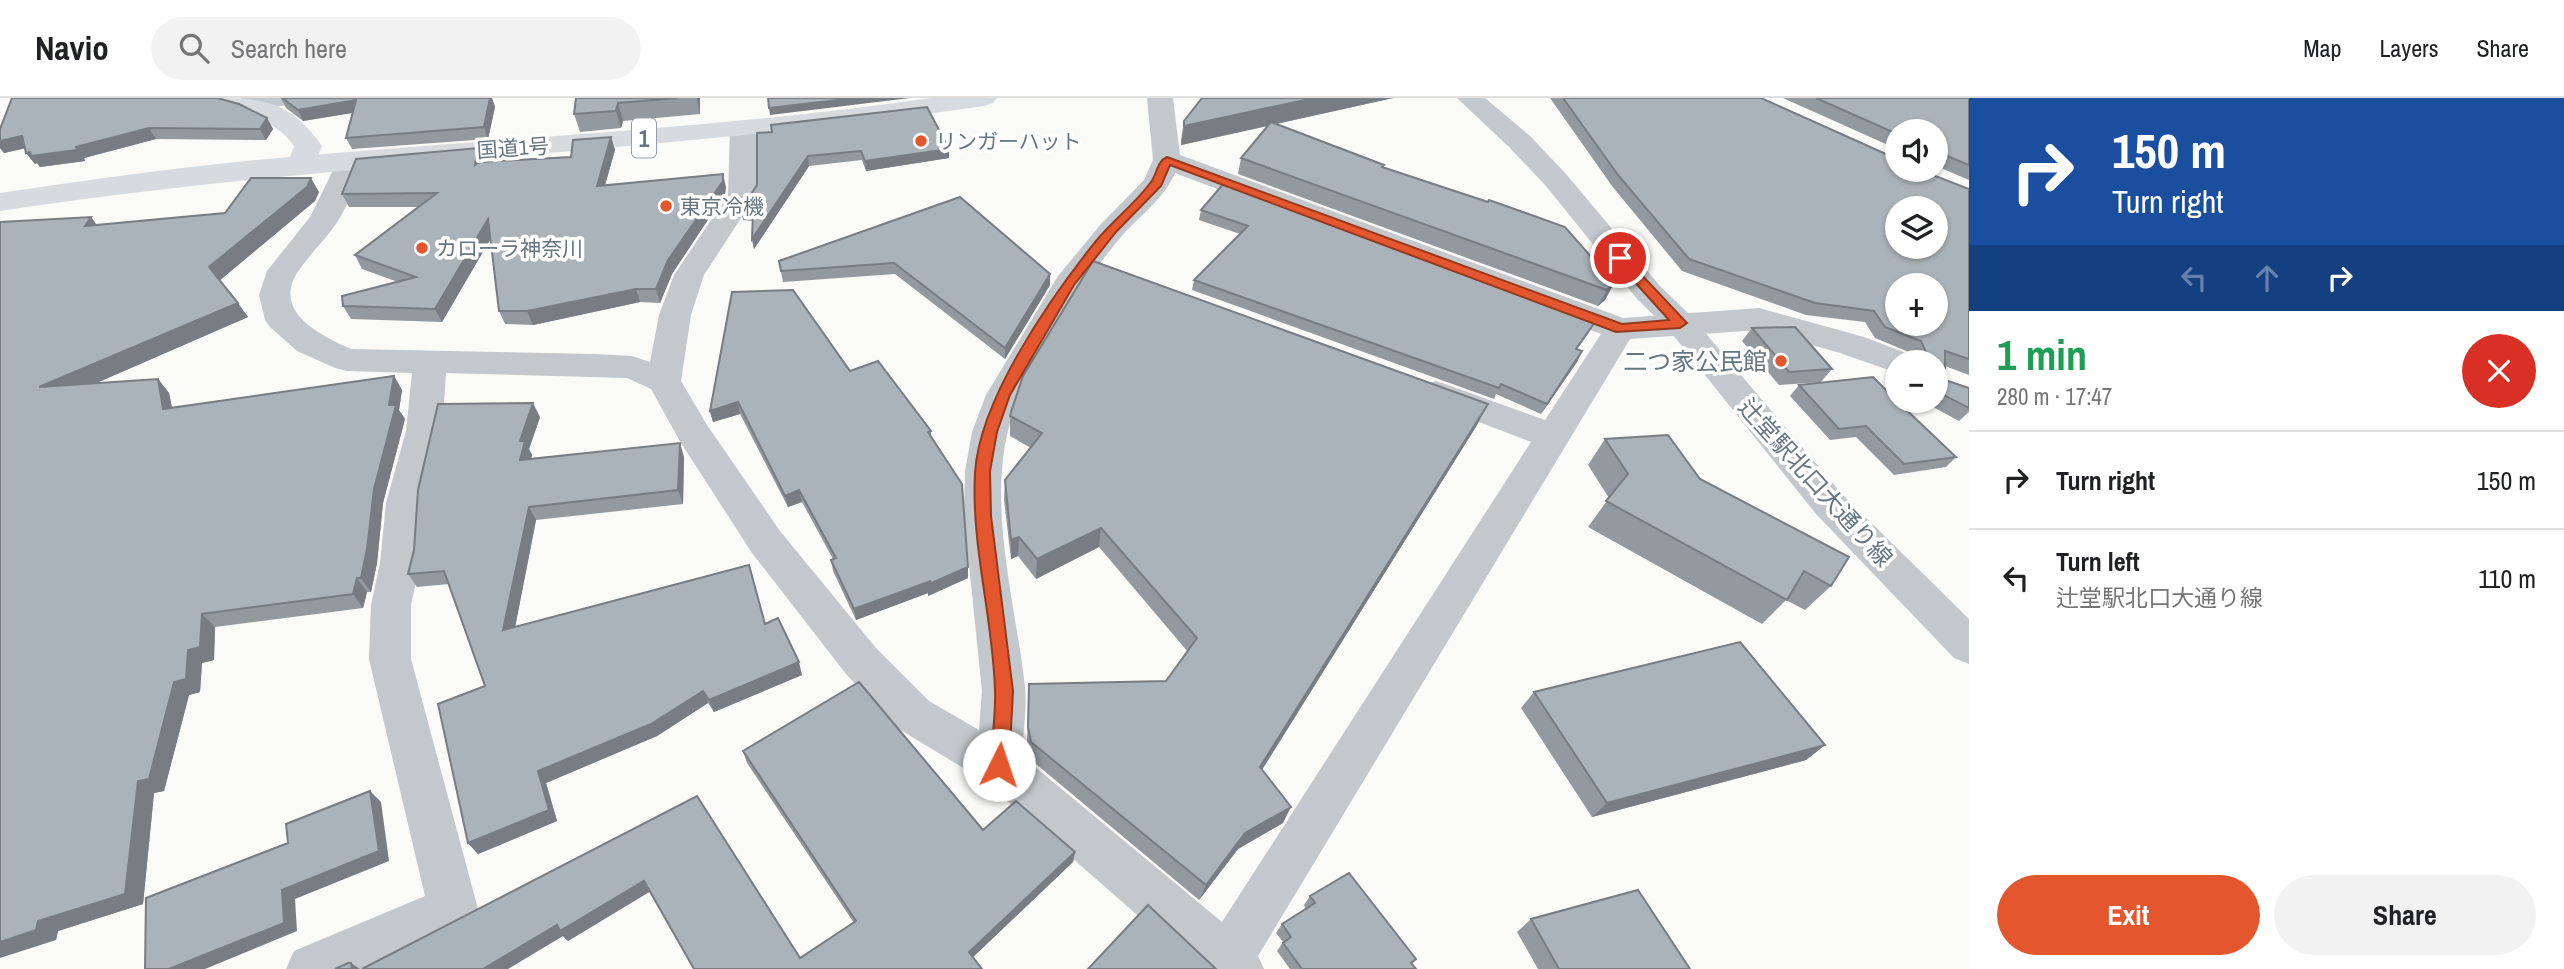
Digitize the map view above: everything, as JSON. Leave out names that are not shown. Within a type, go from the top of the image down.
[{"type":"main road","points":[[221,98],[252,103],[278,117],[304,138],[308,146],[302,163]]},
{"type":"main road","name":"国道1号","points":[[0,202],[181,175],[743,129],[984,98]]},
{"type":"street","points":[[252,103],[289,98]]},
{"type":"street","points":[[999,765],[1004,691],[983,516],[983,471],[990,432],[1003,395],[1042,325],[1095,269],[1157,183],[1167,160],[1160,98]]},
{"type":"street","name":"辻堂駅北口大通り線","points":[[1470,98],[1520,142],[1556,180],[1649,293],[1680,323],[1829,504],[1969,646]]},
{"type":"street","points":[[664,381],[676,315],[689,275],[742,195],[743,129]]},
{"type":"street","points":[[351,160],[324,220],[282,271],[275,295],[281,320],[309,343],[347,360],[632,367],[664,381],[694,434],[766,542],[861,661],[914,715],[999,765],[1233,964],[1620,329]]},
{"type":"street","points":[[1167,160],[1620,329],[1759,319],[1852,345],[1885,357]]},
{"type":"street","points":[[312,969],[453,909],[390,659],[389,629],[400,563],[405,503],[424,431],[430,364]]},
{"type":"street","points":[[1409,383],[1553,436]]},
{"type":"building","points":[[12,98],[217,98],[239,104],[267,118],[260,129],[149,128],[76,147],[77,150],[31,156],[30,152],[26,153],[22,136],[0,141],[0,129]]},
{"type":"building","points":[[282,98],[490,98],[484,127],[346,138],[356,100],[298,110]]},
{"type":"building","points":[[576,98],[677,98],[618,103],[616,111],[574,114]]},
{"type":"building","points":[[768,98],[855,98],[769,108]]},
{"type":"building","points":[[1202,98],[1314,98],[1184,126],[1184,121]]},
{"type":"building","points":[[1563,98],[1761,98],[1885,154],[1885,182],[1948,181],[1969,189],[1969,359],[1948,350],[1925,350],[1921,341],[1908,336],[1948,336],[1948,273],[1885,273],[1885,327],[1874,311],[1815,303],[1689,259],[1618,175]]},
{"type":"building","points":[[1816,98],[1969,98],[1969,165],[1948,156],[1948,119],[1885,119],[1885,129]]},
{"type":"building","points":[[927,107],[949,149],[865,161],[861,151],[808,156],[752,239],[753,212],[741,210],[757,185],[757,133],[772,132],[771,125]]},
{"type":"building","points":[[1271,122],[1384,165],[1382,167],[1565,227],[1614,283],[1607,290],[1241,158]]},
{"type":"building","points":[[611,137],[597,186],[723,174],[723,181],[668,260],[656,289],[636,289],[527,311],[499,311],[488,219],[435,309],[343,306],[342,296],[416,277],[355,255],[437,193],[342,194],[356,159],[478,148],[475,165],[479,162],[571,157],[573,140]]},
{"type":"building","points":[[251,178],[311,178],[307,187],[209,267],[238,303],[39,387],[158,379],[163,409],[394,376],[389,405],[396,405],[374,489],[361,578],[357,578],[353,594],[202,614],[200,647],[188,650],[186,679],[174,682],[149,779],[138,781],[125,894],[38,921],[36,930],[0,942],[0,222],[91,217],[85,226],[225,213]]},
{"type":"building","points":[[1224,183],[1595,322],[1576,349],[1582,351],[1547,404],[1501,384],[1499,388],[1194,280],[1248,226],[1201,210]]},
{"type":"building","points":[[960,197],[1050,274],[1005,348],[894,263],[781,271],[779,261]]},
{"type":"building","points":[[1093,261],[1488,404],[1260,767],[1291,807],[1245,833],[1206,885],[1031,742],[1028,727],[1029,684],[1166,681],[1197,638],[1101,528],[1037,559],[1019,537],[1011,540],[1005,480],[1042,433],[1010,416],[1011,412],[1023,376]]},
{"type":"building","points":[[793,290],[850,371],[878,361],[931,431],[928,432],[962,484],[968,567],[927,585],[931,581],[854,609],[831,560],[836,558],[799,490],[785,496],[738,402],[710,411],[732,292]]},
{"type":"building","points":[[1795,327],[1832,369],[1789,372],[1752,328]]},
{"type":"building","points":[[1873,377],[1885,389],[1885,413],[1910,413],[1956,457],[1904,464],[1866,426],[1839,429],[1799,385]]},
{"type":"building","points":[[1948,381],[1969,388],[1969,408],[1948,397]]},
{"type":"building","points":[[533,403],[520,441],[525,441],[520,460],[680,443],[678,490],[529,507],[503,630],[749,565],[765,624],[778,618],[799,662],[709,700],[703,691],[651,724],[538,771],[549,810],[468,843],[438,704],[485,686],[444,571],[408,574],[414,550],[418,490],[438,404]]},
{"type":"building","points":[[1668,435],[1700,479],[1849,557],[1831,586],[1804,571],[1787,600],[1606,501],[1628,474],[1605,439]]},
{"type":"building","points":[[1740,642],[1825,745],[1607,803],[1534,692]]},
{"type":"building","points":[[859,682],[983,830],[1016,801],[1075,852],[969,952],[982,969],[694,969],[644,881],[560,931],[557,925],[483,969],[362,969],[697,796],[800,958],[856,921],[743,751]]},
{"type":"building","points":[[370,791],[379,851],[282,890],[284,923],[169,969],[145,969],[146,898],[288,843],[286,824]]},
{"type":"building","points":[[1349,873],[1416,959],[1411,963],[1416,969],[1302,969],[1283,943],[1291,937],[1282,924],[1315,903],[1310,896]]},
{"type":"building","points":[[1638,890],[1690,969],[1559,969],[1531,919]]},
{"type":"building","points":[[1148,905],[1216,969],[1088,969]]},
{"type":"building","points":[[351,963],[352,969],[335,969]]},
{"type":"place","name":"リンガーハット","points":[[921,141]]},
{"type":"place","name":"東京冷機","points":[[666,206]]},
{"type":"place","name":"カローラ神奈川","points":[[422,248]]},
{"type":"place","name":"二つ家公民館","points":[[1781,361]]},
{"type":"route","points":[[999,765],[1004,691],[993,581],[983,516],[983,471],[990,432],[1003,395],[1042,325],[1082,264],[1157,183],[1167,160],[1620,329],[1680,323],[1649,293],[1620,258]]}]
